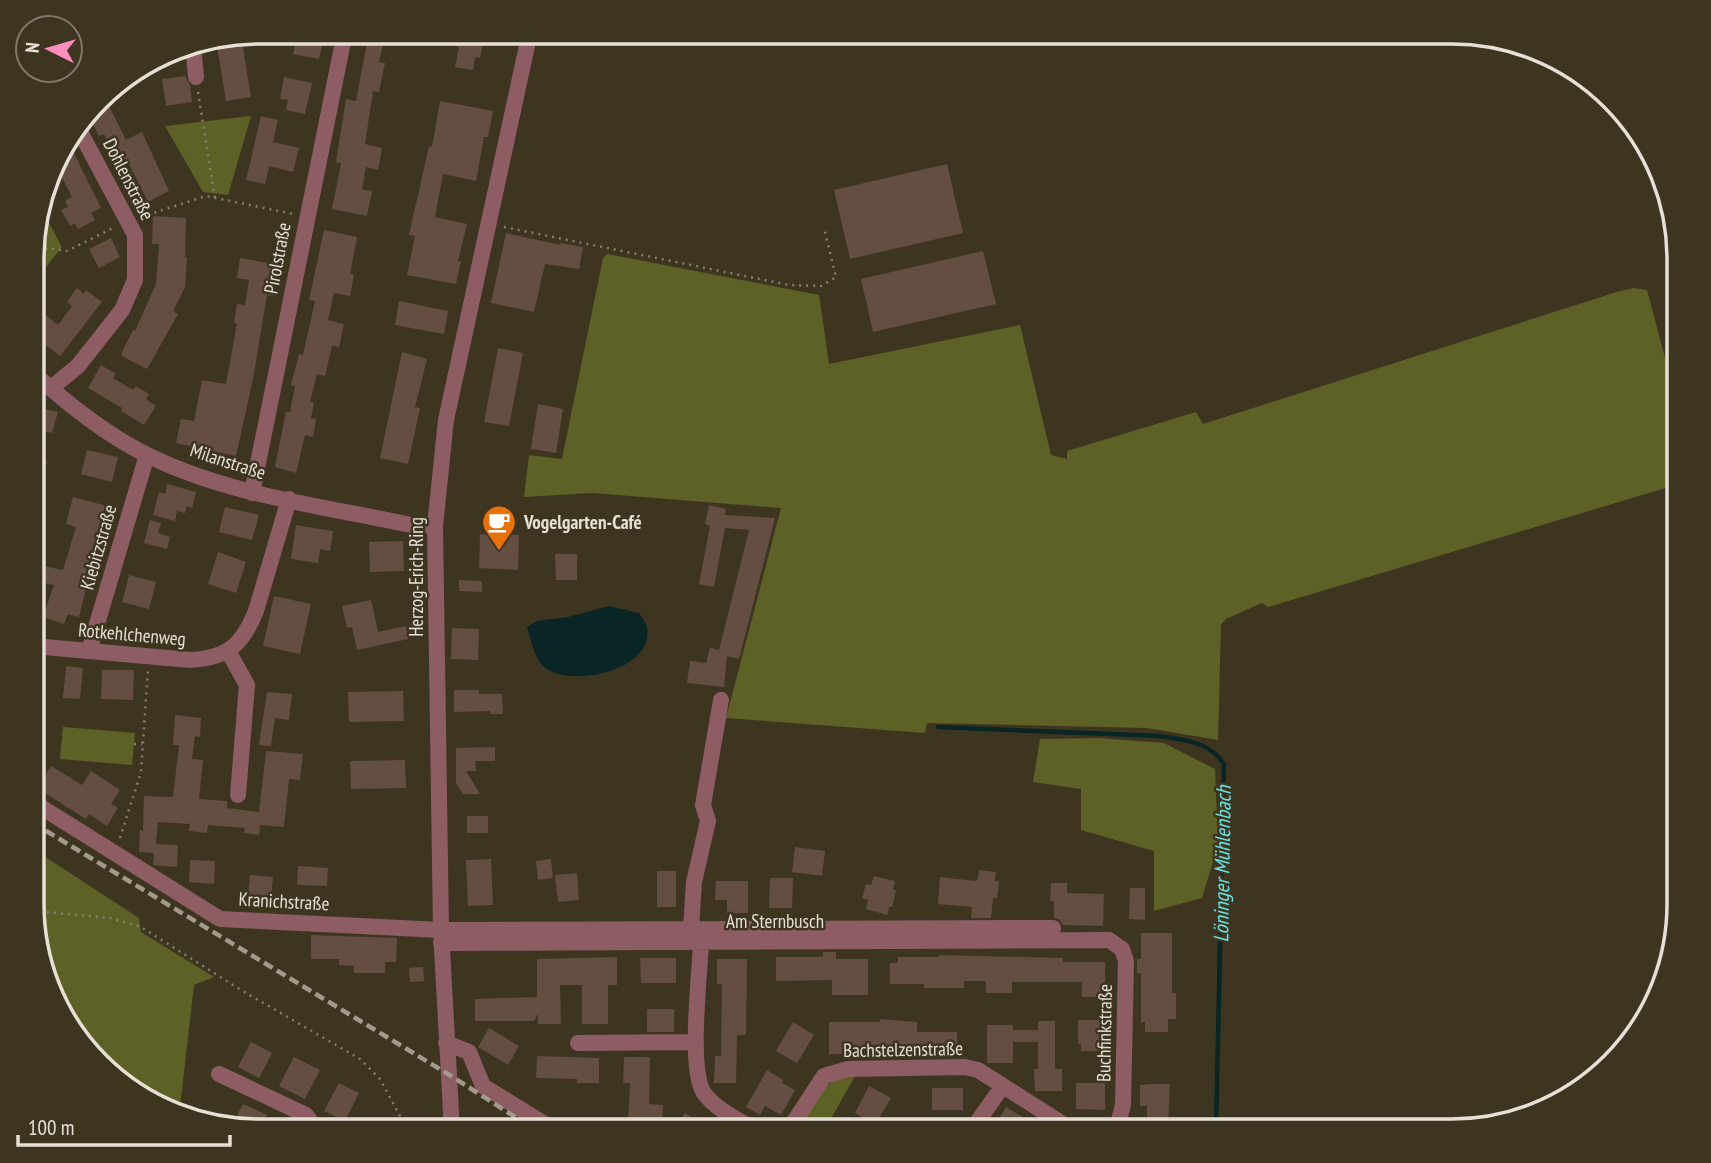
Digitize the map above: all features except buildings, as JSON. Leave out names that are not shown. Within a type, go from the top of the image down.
[{"type":"street","name":"Pirolstraße","points":[[251,493],[343,44]]},
{"type":"street","name":"Herzog-Erich-Ring","points":[[451,1119],[441,937],[435,526],[446,420],[527,44]]},
{"type":"street","points":[[194,54],[196,77]]},
{"type":"street","name":"Dohlenstraße","points":[[51,388],[78,366],[122,310],[135,280],[135,235],[82,136]]},
{"type":"street","name":"Milanstraße","points":[[44,382],[80,413],[147,455],[225,485],[251,493],[411,525],[435,526]]},
{"type":"street","name":"Kiebitzstraße","points":[[89,651],[147,455]]},
{"type":"street","points":[[238,794],[247,685],[228,651],[238,644],[256,611],[289,499]]},
{"type":"street","name":"Rotkehlchenweg","points":[[44,647],[149,658],[207,659],[228,651]]},
{"type":"street","points":[[721,700],[703,805],[708,821],[694,882],[697,1078],[702,1091],[712,1103],[737,1119]]},
{"type":"street","name":"Kranichstraße","points":[[44,809],[220,919],[441,937]]},
{"type":"street","name":"Am Sternbusch","points":[[853,935],[1053,928]]},
{"type":"street","name":"Am Sternbusch","points":[[441,937],[853,935],[1109,940]]},
{"type":"street","name":"Buchfinkstraße","points":[[1109,940],[1122,949],[1126,961],[1123,1105],[1119,1119]]},
{"type":"street","points":[[578,1043],[696,1042]]},
{"type":"street","points":[[446,1043],[469,1052],[483,1086],[537,1119]]},
{"type":"street","name":"Bachstelzenstraße","points":[[796,1119],[824,1076],[836,1072],[848,1069],[965,1067],[978,1070],[1054,1119]]},
{"type":"street","points":[[219,1074],[306,1115],[309,1119]]},
{"type":"street","points":[[979,1119],[1002,1087]]},
{"type":"path","points":[[196,77],[215,199]]},
{"type":"path","points":[[45,250],[67,251],[129,221],[206,196],[307,216]]},
{"type":"path","points":[[487,224],[789,285],[821,286],[836,277],[824,228]]},
{"type":"path","points":[[115,854],[141,772],[149,658]]},
{"type":"path","points":[[134,744],[142,744]]},
{"type":"path","points":[[44,912],[111,918],[141,927],[241,990],[360,1059],[380,1079],[402,1119]]},
{"type":"green space","points":[[251,116],[228,195],[203,192],[165,126]]},
{"type":"green space","points":[[48,220],[62,247],[44,269]]},
{"type":"green space","points":[[607,254],[819,295],[829,364],[1020,325],[1051,455],[1067,459],[1067,451],[1196,412],[1203,424],[1620,291],[1634,288],[1647,290],[1667,365],[1667,488],[1268,607],[1262,603],[1226,619],[1221,624],[1218,740],[1147,728],[927,723],[925,733],[726,718],[781,508],[593,493],[524,497],[529,455],[562,459],[603,258]]},
{"type":"green space","points":[[63,727],[135,733],[132,765],[60,759]]},
{"type":"green space","points":[[1098,738],[1164,743],[1215,769],[1218,846],[1202,898],[1154,911],[1154,851],[1081,830],[1081,789],[1033,782],[1040,739]]},
{"type":"green space","points":[[44,856],[139,918],[141,932],[214,977],[194,985],[180,1104],[128,1075],[107,1056],[80,1024],[66,999],[48,946],[44,918]]},
{"type":"green space","points":[[855,1076],[831,1119],[804,1119],[820,1091],[837,1078]]},
{"type":"water","points":[[609,606],[639,613],[644,620],[647,627],[646,642],[638,654],[625,664],[591,675],[573,676],[544,667],[533,648],[527,627],[537,621],[568,617]]},
{"type":"waterway","name":"Löninger Mühlenbach","points":[[938,727],[1160,736],[1204,747],[1212,751],[1224,764],[1216,1119]]},
{"type":"railway","points":[[44,830],[518,1119]]},
{"type":"place","name":"Vogelgarten-Café","points":[[499,552]]}]
